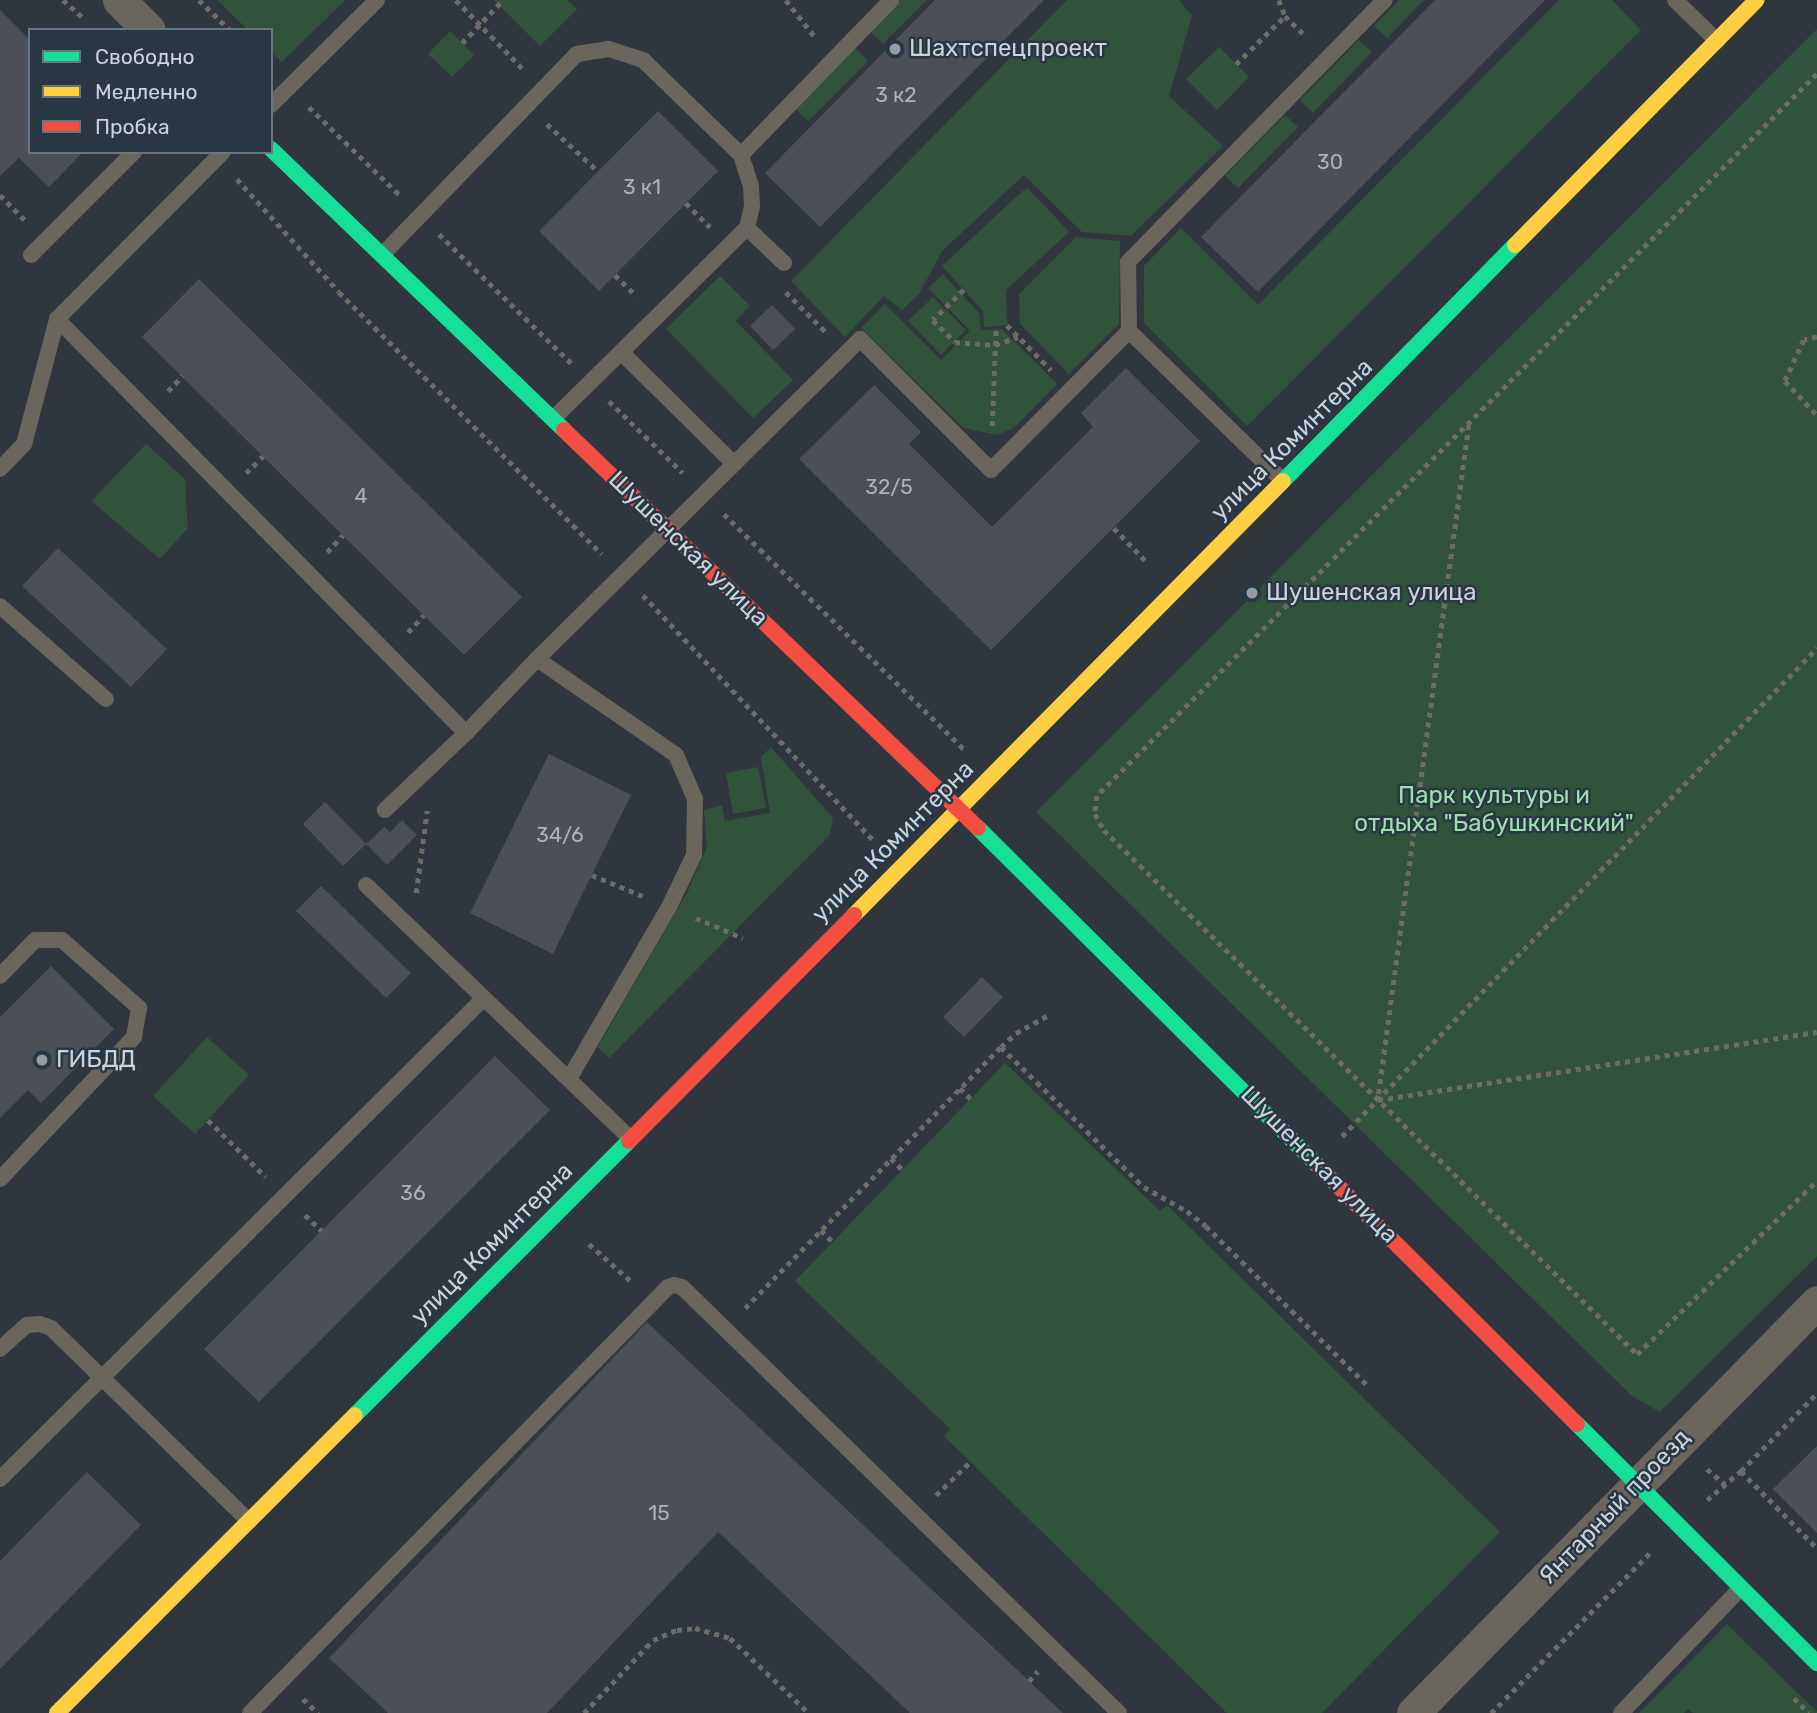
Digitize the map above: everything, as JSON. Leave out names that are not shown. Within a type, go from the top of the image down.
[{"type":"street","points":[[119,0],[147,28]]},
{"type":"street","name":"улица Коминтерна","points":[[57,1713],[959,809],[1757,0]]},
{"type":"street","name":"Шушенская улица","points":[[273,151],[959,809],[1317,1162],[1817,1663]]},
{"type":"street","name":"Янтарный проезд","points":[[1413,1713],[1817,1302]]},
{"type":"lane","points":[[273,103],[377,0]]},
{"type":"lane","points":[[741,155],[891,0]]},
{"type":"lane","points":[[1283,481],[1129,331],[1128,262],[1385,0]]},
{"type":"lane","points":[[1675,0],[1717,41]]},
{"type":"lane","points":[[382,255],[577,54],[609,49],[643,60],[741,155],[751,186],[752,206],[747,228],[553,419]]},
{"type":"lane","points":[[31,255],[132,154]]},
{"type":"lane","points":[[0,468],[24,444],[57,319],[220,155]]},
{"type":"lane","points":[[747,228],[784,263]]},
{"type":"lane","points":[[57,319],[466,733]]},
{"type":"lane","points":[[384,810],[466,733],[537,659],[860,339],[991,470],[1129,331]]},
{"type":"lane","points":[[621,352],[734,464]]},
{"type":"lane","points":[[0,606],[106,699]]},
{"type":"lane","points":[[537,659],[676,755],[695,799],[694,855],[669,907],[569,1079]]},
{"type":"lane","points":[[366,885],[630,1138]]},
{"type":"lane","points":[[0,976],[35,940],[62,940],[139,1008],[134,1037],[0,1179]]},
{"type":"lane","points":[[0,1479],[484,998]]},
{"type":"lane","points":[[250,1713],[653,1302],[668,1287],[678,1285],[1119,1713]]},
{"type":"lane","points":[[0,1349],[27,1325],[40,1324],[58,1333],[249,1521]]},
{"type":"lane","points":[[1621,1713],[1741,1588]]},
{"type":"path","points":[[63,0],[88,22]]},
{"type":"path","points":[[200,0],[228,28]]},
{"type":"path","points":[[456,0],[544,89]]},
{"type":"path","points":[[462,43],[503,0]]},
{"type":"path","points":[[786,0],[833,60]]},
{"type":"path","points":[[1279,0],[1285,16],[1328,58]]},
{"type":"path","points":[[1236,64],[1285,16]]},
{"type":"path","points":[[1817,74],[1097,796],[1095,814],[1104,830],[1637,1354],[1817,1181]]},
{"type":"path","points":[[289,87],[408,204]]},
{"type":"path","points":[[527,106],[598,171]]},
{"type":"path","points":[[220,155],[339,292],[623,574],[857,824]]},
{"type":"path","points":[[438,233],[576,369]]},
{"type":"path","points":[[778,284],[846,353]]},
{"type":"path","points":[[964,290],[933,320],[955,342],[995,345],[1018,337]]},
{"type":"path","points":[[1007,325],[1071,390]]},
{"type":"path","points":[[991,470],[996,326]]},
{"type":"path","points":[[1817,337],[1804,340],[1785,381],[1817,415]]},
{"type":"path","points":[[606,398],[685,475]]},
{"type":"path","points":[[1378,1101],[1469,424]]},
{"type":"path","points":[[715,504],[962,747]]},
{"type":"path","points":[[1114,528],[1146,561]]},
{"type":"path","points":[[1317,1162],[1817,648]]},
{"type":"path","points":[[412,928],[433,763]]},
{"type":"path","points":[[724,1329],[1001,1047],[1016,1033],[1047,1016]]},
{"type":"path","points":[[1378,1101],[1817,1032]]},
{"type":"path","points":[[1001,1047],[1144,1187],[1187,1211],[1206,1226],[1369,1387]]},
{"type":"path","points":[[960,1088],[971,1099]]},
{"type":"path","points":[[891,1158],[903,1170]]},
{"type":"path","points":[[821,1230],[833,1242]]},
{"type":"path","points":[[589,1244],[653,1302]]},
{"type":"path","points":[[1702,1504],[1741,1471],[1817,1393]]},
{"type":"path","points":[[915,1515],[970,1462]]},
{"type":"path","points":[[1700,1463],[1725,1484]]},
{"type":"path","points":[[1741,1471],[1817,1548]]},
{"type":"path","points":[[1491,1713],[1657,1547]]},
{"type":"path","points":[[588,1712],[653,1640],[677,1630],[695,1628],[730,1638],[809,1713]]},
{"type":"green space","points":[[217,0],[345,0],[282,62],[273,54],[273,28],[246,28]]},
{"type":"green space","points":[[494,0],[567,0],[577,9],[540,46]]},
{"type":"green space","points":[[901,0],[927,0],[883,44],[870,31]]},
{"type":"green space","points":[[1067,0],[1179,0],[1192,16],[1169,96],[1223,146],[1131,236],[1082,232],[1024,175],[942,251],[919,294],[902,310],[884,296],[845,337],[791,281]]},
{"type":"green space","points":[[1399,0],[1424,0],[1387,38],[1374,26]]},
{"type":"green space","points":[[1559,0],[1612,0],[1641,30],[1247,426],[1144,323],[1144,266],[1181,228],[1258,305]]},
{"type":"green space","name":"Парк культуры и отдыха \"Бабушкинский\"","points":[[1817,29],[1817,1256],[1660,1412],[1633,1397],[1036,812]]},
{"type":"green space","points":[[450,31],[474,55],[452,77],[428,54]]},
{"type":"green space","points":[[1359,40],[1372,52],[1313,113],[1300,100]]},
{"type":"green space","points":[[855,47],[868,61],[808,121],[795,108]]},
{"type":"green space","points":[[1219,47],[1249,77],[1217,110],[1186,79]]},
{"type":"green space","points":[[1285,115],[1298,127],[1238,188],[1225,176]]},
{"type":"green space","points":[[1027,187],[1069,232],[1006,290],[1007,325],[984,327],[983,311],[942,266]]},
{"type":"green space","points":[[1076,237],[1120,241],[1119,324],[1069,374],[1020,324],[1019,294]]},
{"type":"green space","points":[[943,274],[979,313],[981,330],[1002,329],[1057,384],[1014,428],[997,435],[964,428],[861,328],[885,304],[941,360],[970,331],[928,288]]},
{"type":"green space","points":[[720,276],[750,306],[736,321],[793,380],[753,418],[666,329]]},
{"type":"green space","points":[[933,297],[966,330],[941,355],[908,321]]},
{"type":"green space","points":[[146,444],[185,479],[188,528],[160,559],[91,501]]},
{"type":"green space","points":[[771,747],[833,818],[830,835],[609,1058],[598,1047],[688,891],[707,847],[704,810],[722,805],[725,821],[770,813],[761,757]]},
{"type":"green space","points":[[758,767],[766,808],[733,814],[726,773]]},
{"type":"green space","points":[[207,1037],[249,1075],[195,1134],[153,1096]]},
{"type":"green space","points":[[1005,1063],[1160,1211],[1167,1205],[1500,1532],[1322,1713],[1227,1713],[944,1436],[950,1429],[795,1281]]},
{"type":"green space","points":[[1727,1624],[1817,1713],[1693,1713],[1688,1709],[1684,1713],[1639,1713]]},
{"type":"building","points":[[935,0],[1044,0],[820,227],[765,173]]},
{"type":"building","points":[[1435,0],[1545,0],[1258,292],[1201,237]]},
{"type":"building","points":[[0,10],[28,38],[28,154],[81,154],[49,187],[19,158],[0,176]]},
{"type":"building","points":[[658,111],[718,171],[599,291],[539,231]]},
{"type":"building","points":[[199,279],[522,597],[464,655],[142,337]]},
{"type":"building","points":[[772,305],[795,329],[773,350],[750,326]]},
{"type":"building","points":[[1126,368],[1200,441],[991,650],[799,459],[874,385],[921,432],[909,444],[992,527],[1093,427],[1081,413]]},
{"type":"building","points":[[58,548],[167,649],[131,687],[22,586]]},
{"type":"building","points":[[549,754],[631,795],[553,954],[470,913]]},
{"type":"building","points":[[325,802],[366,844],[343,866],[303,824]]},
{"type":"building","points":[[402,820],[417,835],[387,865],[366,844],[384,827],[390,832]]},
{"type":"building","points":[[321,886],[411,973],[386,998],[296,911]]},
{"type":"building","name":"ГИБДД","points":[[51,966],[114,1029],[41,1103],[28,1090],[0,1118],[0,1017]]},
{"type":"building","points":[[982,977],[1003,997],[964,1037],[943,1017]]},
{"type":"building","points":[[495,1056],[550,1110],[259,1402],[204,1349]]},
{"type":"building","points":[[647,1322],[1063,1713],[910,1713],[718,1532],[547,1713],[388,1713],[329,1658]]},
{"type":"building","points":[[1817,1446],[1817,1533],[1773,1489]]},
{"type":"building","points":[[87,1472],[141,1525],[0,1669],[0,1561]]},
{"type":"traffic: fast","points":[[273,151],[564,430]]},
{"type":"traffic: fast","points":[[1283,481],[1515,245]]},
{"type":"traffic: fast","points":[[978,828],[1317,1165]]},
{"type":"traffic: fast","points":[[355,1415],[629,1141]]},
{"type":"traffic: fast","points":[[1577,1424],[1817,1663]]},
{"type":"traffic: slow","points":[[1515,245],[1757,0]]},
{"type":"traffic: slow","points":[[854,915],[1283,481]]},
{"type":"traffic: slow","points":[[57,1713],[355,1415]]},
{"type":"traffic: jam","points":[[564,430],[978,828]]},
{"type":"traffic: jam","points":[[629,1141],[854,915]]},
{"type":"traffic: jam","points":[[1317,1165],[1577,1424]]},
{"type":"place","name":"Шахтспецпроект","points":[[895,49]]},
{"type":"place","name":"Шушенская улица","points":[[1252,593]]},
{"type":"place","name":"ГИБДД","points":[[42,1060]]}]
